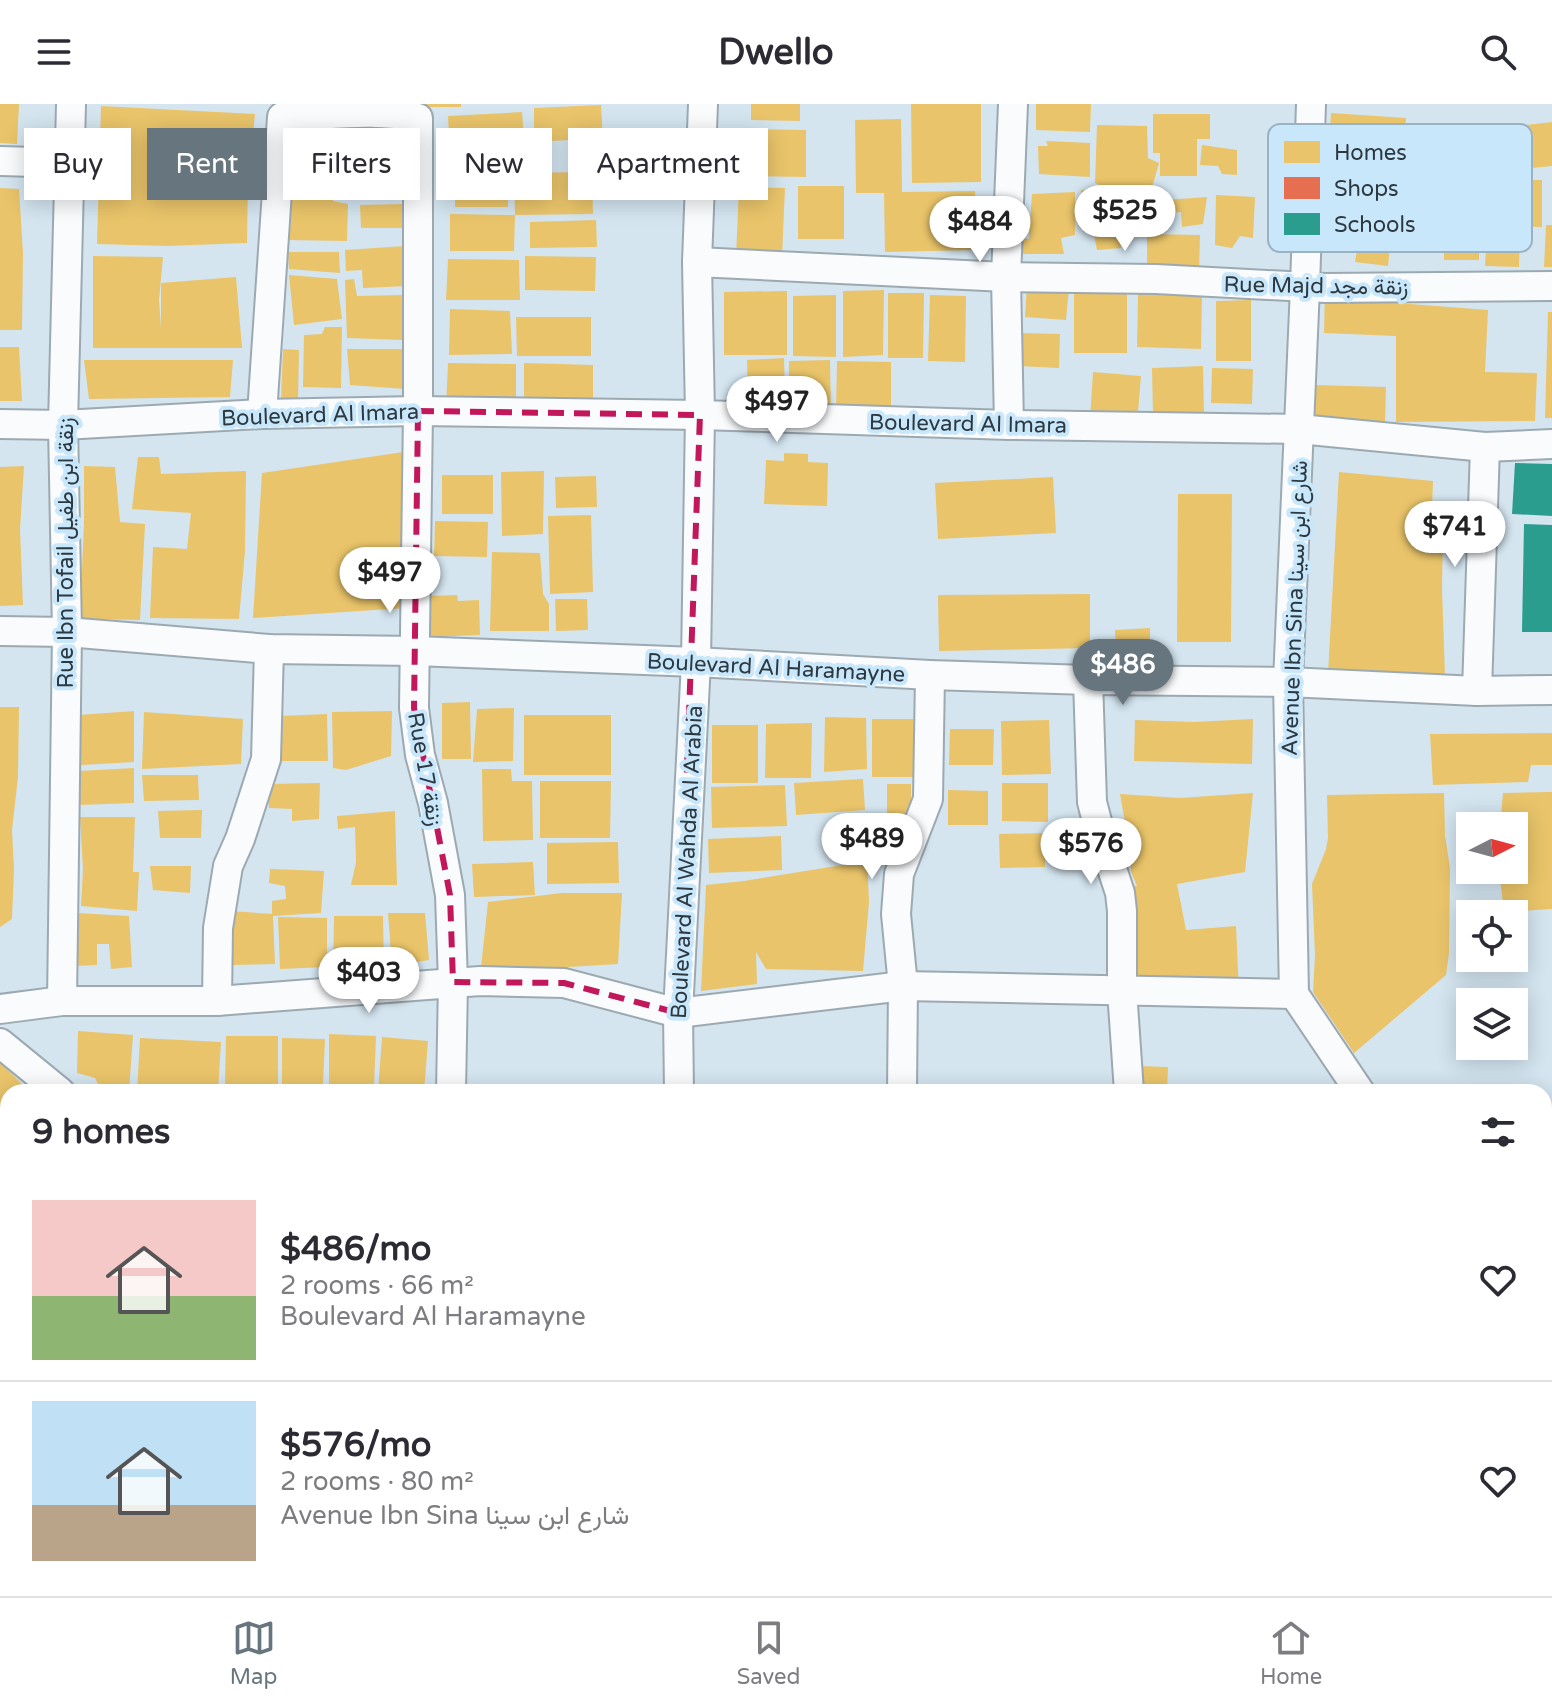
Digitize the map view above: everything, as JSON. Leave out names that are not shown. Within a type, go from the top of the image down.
[{"type":"street","name":"Rue Ibn Tofail زنقة ابن طفيل","points":[[71,104],[71,128]]},
{"type":"street","name":"Boulevard Al Wahda Al Arabia","points":[[679,1084],[678,1013],[696,662],[700,415],[697,262],[703,104]]},
{"type":"street","points":[[1009,425],[1006,277],[1013,104]]},
{"type":"street","name":"Avenue Ibn Sina شارع ابن سينا","points":[[1310,124],[1311,104]]},
{"type":"street","points":[[262,414],[282,117],[295,119],[364,108]]},
{"type":"street","name":"Rue 17 زنقة","points":[[364,108],[418,118],[414,708],[420,755],[433,803],[450,895],[453,982],[451,1084]]},
{"type":"street","points":[[0,161],[24,162]]},
{"type":"street","name":"Rue Ibn Tofail زنقة ابن طفيل","points":[[62,1001],[67,632],[63,425],[69,200]]},
{"type":"street","name":"Avenue Ibn Sina شارع ابن سينا","points":[[1294,994],[1288,682],[1306,252]]},
{"type":"street","name":"Rue Majd زنقة مجد","points":[[697,262],[1305,287],[1552,286]]},
{"type":"street","name":"Boulevard Al Imara","points":[[0,424],[63,425],[262,414],[418,411],[1299,429],[1485,447],[1552,444]]},
{"type":"street","points":[[1477,691],[1485,447]]},
{"type":"street","name":"Boulevard Al Haramayne","points":[[0,631],[67,632],[269,649],[415,651],[696,662],[930,675],[1288,682],[1477,691],[1552,690]]},
{"type":"street","points":[[217,1001],[218,928],[228,866],[266,759],[269,649]]},
{"type":"street","points":[[902,1084],[903,986],[896,914],[899,874],[928,799],[930,675]]},
{"type":"street","points":[[1088,680],[1092,802],[1120,893],[1122,911],[1122,990],[1128,1084]]},
{"type":"street","points":[[0,1009],[62,1001],[217,1001],[480,981],[564,983],[678,1013],[903,986],[1294,994],[1355,1084]]},
{"type":"street","points":[[0,1043],[50,1084]]},
{"type":"highlighted area","points":[[418,411],[700,415],[678,1013],[564,983],[453,982],[450,895],[414,708]]},
{"type":"building: Homes","points":[[0,104],[19,104],[17,144],[0,143]]},
{"type":"building: Homes","points":[[418,104],[461,104],[461,107],[418,107]]},
{"type":"building: Homes","points":[[751,104],[800,104],[800,121],[751,120]]},
{"type":"building: Homes","points":[[911,104],[981,104],[981,182],[912,183]]},
{"type":"building: Homes","points":[[1036,104],[1091,104],[1090,132],[1036,130]]},
{"type":"building: Homes","points":[[601,105],[602,128],[568,128],[568,140],[552,141],[552,128],[534,128],[534,108]]},
{"type":"building: Homes","points":[[101,106],[255,114],[253,128],[147,128],[147,200],[248,200],[247,243],[167,246],[97,244],[98,200],[131,200],[131,128],[100,128]]},
{"type":"building: Homes","points":[[522,112],[523,128],[449,128],[448,116]]},
{"type":"building: Homes","points":[[1331,113],[1406,118],[1406,124],[1330,124]]},
{"type":"building: Homes","points":[[1153,114],[1210,114],[1210,139],[1197,139],[1197,176],[1160,176],[1160,153],[1153,153]]},
{"type":"building: Homes","points":[[901,119],[902,192],[975,191],[977,250],[885,252],[884,193],[856,193],[855,120]]},
{"type":"building: Homes","points":[[1552,122],[1552,166],[1532,168],[1532,124]]},
{"type":"building: Homes","points":[[1097,125],[1147,126],[1148,158],[1159,163],[1152,188],[1127,188],[1116,194],[1095,183]]},
{"type":"building: Homes","points":[[768,129],[806,130],[806,177],[768,176]]},
{"type":"building: Homes","points":[[1046,141],[1090,143],[1090,177],[1039,174],[1038,146],[1048,146]]},
{"type":"building: Homes","points":[[1202,145],[1237,150],[1237,175],[1222,174],[1218,166],[1200,165]]},
{"type":"building: Homes","points":[[568,172],[568,200],[593,200],[593,214],[515,215],[515,200],[552,200],[552,173]]},
{"type":"building: Homes","points":[[1532,180],[1542,180],[1542,227],[1532,227]]},
{"type":"building: Homes","points":[[798,186],[844,186],[844,239],[798,239]]},
{"type":"building: Homes","points":[[0,188],[19,189],[23,253],[22,330],[0,330]]},
{"type":"building: Homes","points":[[768,188],[785,188],[782,257],[736,256],[738,200],[768,200]]},
{"type":"building: Homes","points":[[1081,190],[1116,194],[1121,248],[1097,250],[1093,229],[1081,229]]},
{"type":"building: Homes","points":[[1075,192],[1075,235],[1061,238],[1064,254],[1020,254],[1019,238],[1029,239],[1032,194]]},
{"type":"building: Homes","points":[[1216,195],[1255,197],[1253,238],[1240,236],[1232,248],[1215,245]]},
{"type":"building: Homes","points":[[1207,197],[1203,224],[1182,227],[1181,212],[1163,214],[1165,200]]},
{"type":"building: Homes","points":[[287,200],[333,200],[348,204],[347,241],[286,240]]},
{"type":"building: Homes","points":[[407,200],[414,228],[361,228],[360,205],[402,204]]},
{"type":"building: Homes","points":[[455,200],[508,200],[508,207],[455,207]]},
{"type":"building: Homes","points":[[450,214],[515,215],[514,251],[450,251]]},
{"type":"building: Homes","points":[[596,220],[597,247],[530,248],[530,222]]},
{"type":"building: Homes","points":[[1546,225],[1552,225],[1552,267],[1544,267]]},
{"type":"building: Homes","points":[[1147,234],[1200,235],[1199,272],[1147,271]]},
{"type":"building: Homes","points":[[405,246],[408,286],[363,288],[362,270],[346,271],[345,250]]},
{"type":"building: Homes","points":[[288,252],[339,252],[340,273],[289,269]]},
{"type":"building: Homes","points":[[1357,252],[1389,252],[1388,266],[1355,262]]},
{"type":"building: Homes","points":[[1444,252],[1479,252],[1479,260],[1444,260]]},
{"type":"building: Homes","points":[[1486,252],[1519,252],[1519,267],[1485,266]]},
{"type":"building: Homes","points":[[93,256],[163,257],[159,300],[161,328],[161,283],[236,277],[242,348],[93,348]]},
{"type":"building: Homes","points":[[525,256],[596,257],[595,291],[525,290]]},
{"type":"building: Homes","points":[[448,259],[519,260],[520,300],[446,300]]},
{"type":"building: Homes","points":[[289,275],[337,279],[342,319],[294,325]]},
{"type":"building: Homes","points":[[354,279],[357,296],[403,295],[403,340],[347,338],[345,280]]},
{"type":"building: Homes","points":[[1027,285],[1069,288],[1066,320],[1025,317]]},
{"type":"building: Homes","points":[[1325,288],[1399,290],[1397,303],[1488,310],[1485,372],[1537,373],[1535,421],[1396,422],[1396,336],[1324,333]]},
{"type":"building: Homes","points":[[884,290],[883,355],[843,357],[843,291]]},
{"type":"building: Homes","points":[[787,291],[787,355],[724,355],[724,292]]},
{"type":"building: Homes","points":[[888,293],[924,293],[923,358],[888,358]]},
{"type":"building: Homes","points":[[1074,294],[1127,294],[1127,353],[1074,353]]},
{"type":"building: Homes","points":[[1138,294],[1202,295],[1201,349],[1137,347]]},
{"type":"building: Homes","points":[[836,295],[836,357],[793,356],[793,296]]},
{"type":"building: Homes","points":[[930,295],[966,296],[965,362],[928,361]]},
{"type":"building: Homes","points":[[1251,300],[1251,361],[1216,361],[1216,301]]},
{"type":"building: Homes","points":[[450,309],[510,311],[512,354],[449,355]]},
{"type":"building: Homes","points":[[1548,312],[1552,312],[1552,418],[1545,418]]},
{"type":"building: Homes","points":[[516,317],[591,317],[591,356],[517,356]]},
{"type":"building: Homes","points":[[325,327],[342,327],[341,388],[303,387],[304,335],[322,334]]},
{"type":"building: Homes","points":[[1019,333],[1060,334],[1059,368],[1018,366]]},
{"type":"building: Homes","points":[[0,347],[19,347],[22,401],[0,401]]},
{"type":"building: Homes","points":[[283,349],[299,350],[298,401],[281,400]]},
{"type":"building: Homes","points":[[347,349],[405,349],[405,389],[350,385]]},
{"type":"building: Homes","points":[[784,358],[785,398],[748,399],[747,360]]},
{"type":"building: Homes","points":[[84,360],[233,360],[230,397],[89,399]]},
{"type":"building: Homes","points":[[830,360],[831,412],[789,412],[789,361]]},
{"type":"building: Homes","points":[[837,361],[891,362],[891,409],[836,409]]},
{"type":"building: Homes","points":[[448,363],[516,364],[516,410],[446,408]]},
{"type":"building: Homes","points":[[524,363],[593,365],[593,407],[524,406]]},
{"type":"building: Homes","points":[[1203,366],[1204,414],[1153,415],[1152,368]]},
{"type":"building: Homes","points":[[1212,368],[1253,369],[1252,404],[1211,403]]},
{"type":"building: Homes","points":[[1093,372],[1141,376],[1137,423],[1090,419]]},
{"type":"building: Homes","points":[[1315,385],[1386,387],[1385,424],[1313,422]]},
{"type":"building: Homes","points":[[410,451],[405,608],[253,618],[262,473]]},
{"type":"building: Homes","points":[[784,453],[808,454],[808,462],[828,463],[827,506],[764,504],[766,460],[784,461]]},
{"type":"building: Homes","points":[[138,457],[159,457],[161,474],[246,471],[245,551],[239,619],[150,618],[153,547],[187,549],[191,513],[132,509]]},
{"type":"building: Homes","points":[[24,466],[20,529],[23,605],[0,606],[0,467]]},
{"type":"building: Homes","points":[[84,466],[115,467],[120,522],[145,524],[140,620],[80,619]]},
{"type":"building: Homes","points":[[544,471],[543,534],[502,536],[501,472]]},
{"type":"building: Homes","points":[[1339,472],[1433,481],[1431,537],[1443,535],[1445,676],[1328,674]]},
{"type":"building: Homes","points":[[442,475],[493,475],[493,514],[442,514]]},
{"type":"building: Homes","points":[[596,476],[597,507],[556,508],[555,477]]},
{"type":"building: Homes","points":[[1053,477],[1056,533],[938,539],[935,483]]},
{"type":"building: Homes","points":[[1178,494],[1232,494],[1231,642],[1177,642]]},
{"type":"building: Homes","points":[[591,515],[593,592],[550,594],[548,516]]},
{"type":"building: Homes","points":[[435,521],[488,522],[487,557],[434,556]]},
{"type":"building: Homes","points":[[492,552],[540,553],[543,594],[549,604],[549,631],[490,631]]},
{"type":"building: Homes","points":[[1090,594],[1090,648],[939,651],[938,595]]},
{"type":"building: Homes","points":[[457,595],[458,601],[479,600],[480,635],[428,637],[426,596]]},
{"type":"building: Homes","points":[[555,599],[587,599],[588,630],[556,631]]},
{"type":"building: Homes","points":[[1150,628],[1150,649],[1116,650],[1115,630]]},
{"type":"building: Homes","points":[[470,702],[471,759],[442,759],[442,703]]},
{"type":"building: Homes","points":[[0,707],[19,707],[18,777],[12,830],[12,919],[0,927]]},
{"type":"building: Homes","points":[[514,708],[513,761],[473,762],[477,709]]},
{"type":"building: Homes","points":[[134,711],[134,762],[81,765],[79,715]]},
{"type":"building: Homes","points":[[392,711],[391,756],[346,770],[333,768],[332,712]]},
{"type":"building: Homes","points":[[144,712],[243,719],[241,764],[142,769]]},
{"type":"building: Homes","points":[[327,714],[328,761],[279,761],[280,716]]},
{"type":"building: Homes","points":[[524,715],[611,715],[611,775],[524,775]]},
{"type":"building: Homes","points":[[825,717],[866,718],[867,769],[824,772]]},
{"type":"building: Homes","points":[[872,719],[913,719],[913,777],[872,777]]},
{"type":"building: Homes","points":[[1253,719],[1252,764],[1134,761],[1135,720],[1194,722]]},
{"type":"building: Homes","points":[[1049,720],[1051,774],[1002,775],[1001,721]]},
{"type":"building: Homes","points":[[812,723],[811,778],[765,778],[766,724]]},
{"type":"building: Homes","points":[[712,725],[758,725],[758,783],[712,783]]},
{"type":"building: Homes","points":[[950,729],[994,729],[993,765],[949,765]]},
{"type":"building: Homes","points":[[1552,733],[1552,765],[1531,765],[1528,782],[1433,785],[1430,734]]},
{"type":"building: Homes","points":[[134,768],[134,803],[78,805],[79,771]]},
{"type":"building: Homes","points":[[482,769],[511,769],[512,781],[532,781],[533,840],[483,841]]},
{"type":"building: Homes","points":[[142,775],[198,775],[199,800],[144,801]]},
{"type":"building: Homes","points":[[863,779],[865,810],[796,815],[794,783]]},
{"type":"building: Homes","points":[[540,781],[611,781],[610,838],[540,838]]},
{"type":"building: Homes","points":[[320,783],[319,819],[292,821],[292,809],[269,808],[268,784]]},
{"type":"building: Homes","points":[[1002,783],[1048,783],[1048,822],[1002,821]]},
{"type":"building: Homes","points":[[887,784],[911,784],[911,819],[887,819]]},
{"type":"building: Homes","points":[[785,785],[787,826],[712,828],[711,787]]},
{"type":"building: Homes","points":[[948,790],[988,791],[988,825],[948,825]]},
{"type":"building: Homes","points":[[1552,792],[1552,909],[1528,910],[1528,900],[1503,900],[1501,884],[1528,884],[1528,812],[1501,812],[1503,793]]},
{"type":"building: Homes","points":[[1253,793],[1245,872],[1177,884],[1186,930],[1236,926],[1239,992],[1122,990],[1127,886],[1137,886],[1131,872],[1120,794],[1180,798]]},
{"type":"building: Homes","points":[[1444,793],[1450,868],[1446,975],[1354,1053],[1313,992],[1312,884],[1328,838],[1327,795]]},
{"type":"building: Homes","points":[[202,810],[201,838],[160,838],[158,811]]},
{"type":"building: Homes","points":[[395,811],[397,885],[351,885],[356,862],[355,827],[338,829],[337,816]]},
{"type":"building: Homes","points":[[80,817],[135,817],[133,872],[139,872],[137,911],[81,906],[83,869]]},
{"type":"building: Homes","points":[[1045,833],[1045,867],[1000,868],[999,834]]},
{"type":"building: Homes","points":[[781,836],[782,870],[709,873],[708,839]]},
{"type":"building: Homes","points":[[618,842],[619,883],[547,884],[547,843]]},
{"type":"building: Homes","points":[[867,861],[869,902],[863,971],[766,969],[756,952],[757,984],[701,991],[706,885]]},
{"type":"building: Homes","points":[[533,862],[535,895],[474,897],[472,864]]},
{"type":"building: Homes","points":[[150,866],[191,866],[190,893],[153,890]]},
{"type":"building: Homes","points":[[270,869],[324,871],[321,913],[273,916],[275,964],[229,965],[230,911],[272,914],[272,901],[286,899],[285,886],[269,883]]},
{"type":"building: Homes","points":[[562,893],[622,893],[618,964],[568,967],[564,979],[480,977],[488,902]]},
{"type":"building: Homes","points":[[77,913],[129,916],[132,967],[111,969],[109,944],[97,944],[97,965],[75,966]]},
{"type":"building: Homes","points":[[388,913],[425,913],[429,960],[392,966]]},
{"type":"building: Homes","points":[[334,916],[383,916],[384,968],[333,970]]},
{"type":"building: Homes","points":[[278,917],[327,918],[327,967],[280,969]]},
{"type":"building: Homes","points":[[78,1031],[133,1035],[130,1084],[98,1084],[95,1078],[77,1073]]},
{"type":"building: Homes","points":[[329,1034],[376,1036],[374,1084],[329,1084]]},
{"type":"building: Homes","points":[[226,1036],[278,1036],[278,1084],[225,1084]]},
{"type":"building: Homes","points":[[382,1037],[428,1041],[425,1084],[379,1084]]},
{"type":"building: Homes","points":[[140,1038],[221,1042],[218,1084],[137,1084]]},
{"type":"building: Homes","points":[[282,1038],[325,1039],[323,1084],[282,1084]]},
{"type":"building: Homes","points":[[0,1062],[22,1084],[0,1084]]},
{"type":"building: Homes","points":[[1139,1066],[1168,1067],[1167,1084],[1138,1084]]},
{"type":"building: Schools","points":[[1515,463],[1552,464],[1552,516],[1512,514]]},
{"type":"building: Schools","points":[[1524,524],[1552,525],[1552,632],[1522,632]]}]
